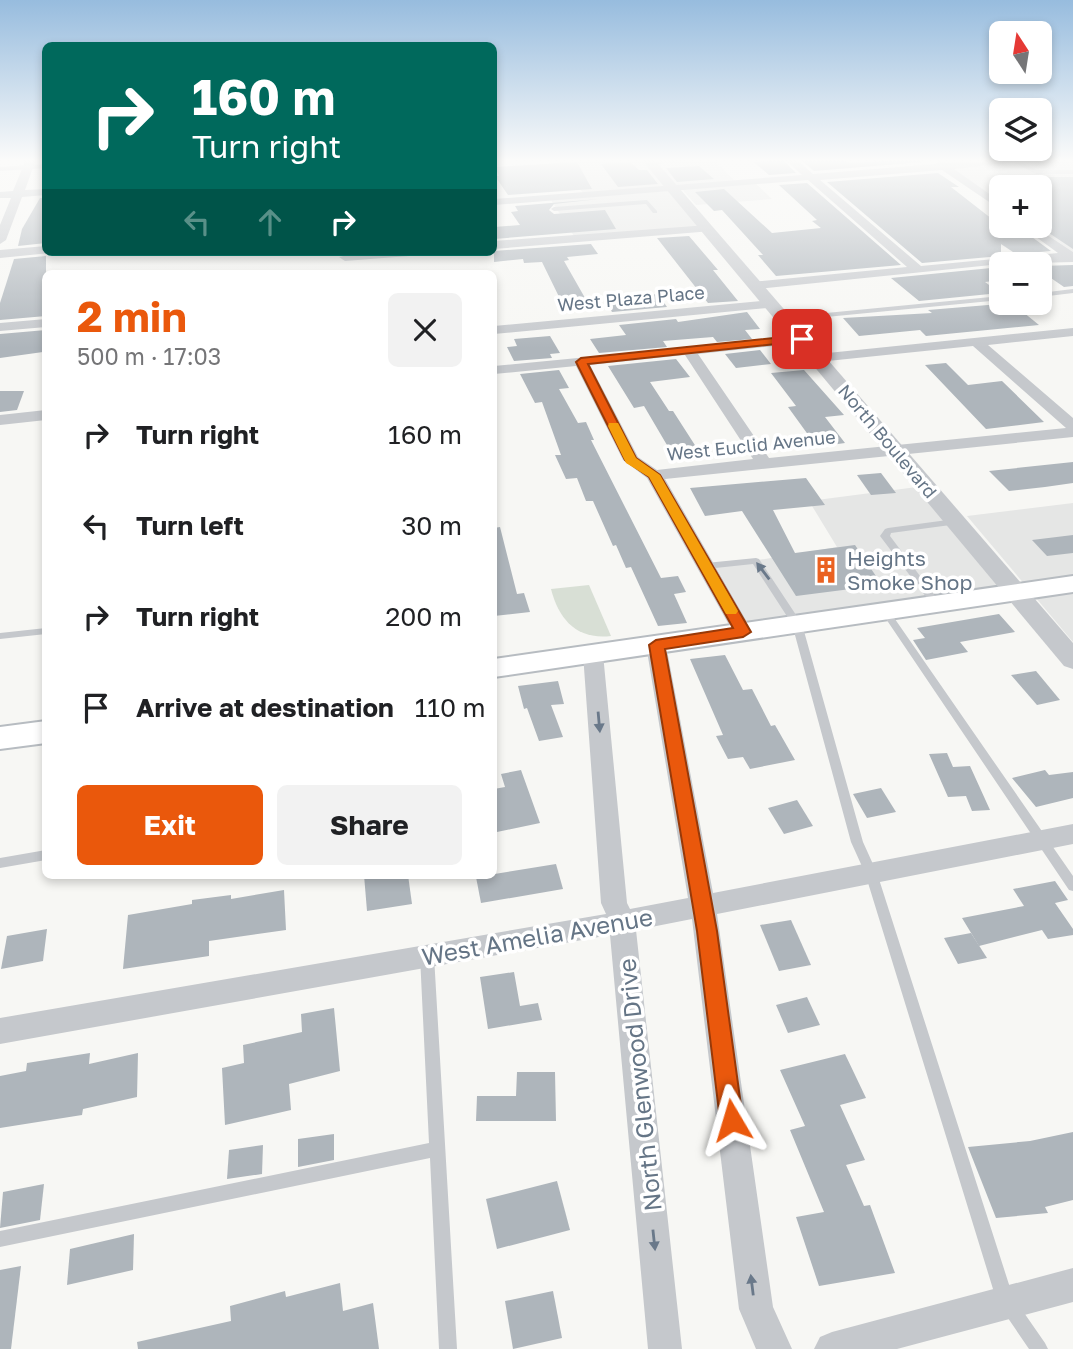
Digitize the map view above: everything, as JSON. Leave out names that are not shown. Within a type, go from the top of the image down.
[{"type":"main road","points":[[497,668],[1073,584]]},
{"type":"main road","points":[[0,739],[42,733]]},
{"type":"street","points":[[0,240],[7,222]]},
{"type":"street","name":"North Boulevard","points":[[702,222],[1073,660]]},
{"type":"street","points":[[863,222],[918,270]]},
{"type":"street","points":[[497,246],[708,229]]},
{"type":"street","points":[[1044,238],[1072,257]]},
{"type":"street","points":[[0,254],[42,250]]},
{"type":"street","points":[[756,285],[1072,257]]},
{"type":"street","name":"West Plaza Place","points":[[497,330],[772,304]]},
{"type":"street","points":[[0,327],[42,323]]},
{"type":"street","points":[[821,362],[1073,332]]},
{"type":"street","points":[[497,370],[802,339]]},
{"type":"street","points":[[988,344],[1073,340]]},
{"type":"street","points":[[988,344],[1073,410]]},
{"type":"street","points":[[988,344],[1073,429]]},
{"type":"street","points":[[689,351],[764,463]]},
{"type":"street","points":[[581,362],[631,460],[654,475],[743,632]]},
{"type":"street","points":[[0,420],[42,415]]},
{"type":"street","name":"West Euclid Avenue","points":[[899,454],[1073,429]]},
{"type":"street","name":"West Euclid Avenue","points":[[654,475],[764,463],[1073,442]]},
{"type":"street","points":[[656,645],[703,905],[756,1310],[774,1349]]},
{"type":"street","name":"North Glenwood Drive","points":[[593,654],[614,903],[622,922],[665,1349]]},
{"type":"street","name":"West Amelia Avenue","points":[[0,1031],[622,922],[1073,834]]},
{"type":"street","points":[[832,1349],[1073,1285]]},
{"type":"lane","points":[[1052,294],[1073,291]]},
{"type":"lane","points":[[785,319],[989,299]]},
{"type":"lane","points":[[936,604],[885,536],[888,531],[955,522]]},
{"type":"lane","points":[[706,566],[756,561],[797,624],[857,842],[871,873],[1006,1303],[1039,1349]]},
{"type":"lane","points":[[885,611],[1073,886]]},
{"type":"lane","points":[[0,636],[42,631]]},
{"type":"lane","points":[[0,863],[42,856]]},
{"type":"lane","points":[[428,956],[449,1349]]},
{"type":"lane","points":[[0,1239],[438,1150]]},
{"type":"shaded area","points":[[565,222],[696,222],[700,227],[574,236]]},
{"type":"shaded area","points":[[1052,222],[1073,222],[1073,252],[1052,238]]},
{"type":"shaded area","points":[[917,487],[1000,586],[748,623],[716,567],[837,547],[809,501]]},
{"type":"shaded area","points":[[1073,503],[1073,642],[967,516]]},
{"type":"shaded area","points":[[589,585],[611,636],[588,635],[571,626],[559,610],[551,589]]},
{"type":"building","points":[[26,222],[42,222],[42,243],[18,246]]},
{"type":"building","points":[[518,222],[612,222],[616,229],[497,239],[497,227],[520,225]]},
{"type":"building","points":[[733,222],[760,222],[772,233],[821,228],[813,222],[852,222],[901,265],[776,276],[758,255],[763,255]]},
{"type":"building","points":[[874,222],[989,222],[989,238],[1033,238],[1051,251],[1013,252],[1001,244],[1001,252],[989,252],[989,257],[922,263]]},
{"type":"building","points":[[1052,222],[1073,222],[1073,249],[1052,235]]},
{"type":"building","points":[[689,236],[718,270],[713,270],[738,301],[708,303],[657,238]]},
{"type":"building","points":[[591,244],[598,254],[567,257],[569,260],[564,261],[589,305],[564,307],[542,262],[524,263],[523,259],[494,262],[497,251]]},
{"type":"building","points":[[46,256],[46,270],[42,270],[42,316],[0,320],[0,303],[14,259]]},
{"type":"building","points":[[1073,265],[1073,286],[1064,287],[1052,279],[1052,266]]},
{"type":"building","points":[[989,268],[989,282],[985,282],[989,285],[989,294],[919,301],[891,278]]},
{"type":"building","points":[[658,294],[667,307],[612,312],[605,300]]},
{"type":"building","points":[[989,305],[989,315],[1027,315],[1039,325],[926,336],[920,330],[859,336],[843,318],[932,313],[928,310]]},
{"type":"building","points":[[747,312],[760,329],[745,330],[752,339],[717,342],[713,337],[663,341],[667,347],[599,353],[590,339],[626,335],[619,325],[676,319],[678,322]]},
{"type":"building","points":[[42,330],[42,352],[0,358],[0,334]]},
{"type":"building","points":[[550,336],[560,353],[550,354],[552,358],[514,361],[507,347],[517,346],[514,339]]},
{"type":"building","points":[[760,350],[771,364],[736,368],[725,354]]},
{"type":"building","points":[[676,359],[690,377],[650,382],[669,411],[673,411],[700,453],[674,457],[644,406],[634,408],[608,366]]},
{"type":"building","points":[[946,363],[968,385],[1002,381],[1044,422],[986,429],[925,365]]},
{"type":"building","points":[[559,370],[569,388],[559,389],[578,423],[586,422],[594,440],[591,440],[661,578],[678,576],[686,592],[674,594],[687,623],[658,626],[631,567],[626,568],[616,545],[613,546],[593,501],[586,501],[577,478],[566,479],[555,455],[561,455],[542,402],[535,403],[520,374]]},
{"type":"building","points":[[804,370],[844,415],[825,417],[845,443],[817,447],[788,407],[796,406],[771,373]]},
{"type":"building","points":[[0,391],[24,391],[17,410],[0,412]]},
{"type":"building","points":[[1073,462],[1073,483],[1009,491],[989,471]]},
{"type":"building","points":[[881,473],[896,493],[871,495],[857,475]]},
{"type":"building","points":[[806,478],[825,505],[773,510],[795,553],[855,545],[882,585],[796,596],[742,511],[705,516],[690,488]]},
{"type":"building","points":[[500,527],[517,594],[524,593],[530,612],[497,616],[497,528]]},
{"type":"building","points":[[1073,535],[1073,553],[1047,556],[1032,540]]},
{"type":"building","points":[[999,614],[1015,632],[960,642],[968,652],[926,660],[913,640],[925,638],[917,628]]},
{"type":"building","points":[[725,655],[743,690],[752,689],[771,726],[775,725],[795,760],[750,769],[743,757],[728,759],[716,736],[723,735],[690,659]]},
{"type":"building","points":[[1036,671],[1060,700],[1037,705],[1011,675]]},
{"type":"building","points":[[558,681],[564,704],[551,705],[563,737],[539,741],[527,708],[524,709],[518,686]]},
{"type":"building","points":[[947,753],[953,767],[970,766],[990,810],[972,811],[966,796],[948,797],[929,754]]},
{"type":"building","points":[[521,770],[540,823],[497,832],[497,788],[505,787],[501,774]]},
{"type":"building","points":[[1045,770],[1049,775],[1073,772],[1073,798],[1036,807],[1012,778]]},
{"type":"building","points":[[881,788],[896,812],[867,818],[853,794]]},
{"type":"building","points":[[797,800],[813,826],[784,834],[768,808]]},
{"type":"building","points":[[556,864],[563,889],[481,903],[476,879],[497,879],[497,874]]},
{"type":"building","points":[[364,879],[409,879],[412,904],[367,911]]},
{"type":"building","points":[[1055,881],[1068,900],[1055,903],[1073,929],[1073,935],[1048,939],[1042,930],[979,946],[962,918],[1024,906],[1013,889]]},
{"type":"building","points":[[284,890],[286,930],[209,941],[209,956],[123,969],[128,915],[192,904],[192,900],[231,895],[231,899]]},
{"type":"building","points":[[791,920],[811,965],[779,971],[760,925]]},
{"type":"building","points":[[47,929],[43,961],[1,969],[7,936]]},
{"type":"building","points":[[971,933],[987,958],[958,964],[944,938]]},
{"type":"building","points":[[514,972],[520,1006],[538,1003],[542,1020],[488,1029],[480,977]]},
{"type":"building","points":[[807,997],[820,1025],[788,1033],[776,1005]]},
{"type":"building","points":[[334,1008],[340,1071],[289,1084],[291,1110],[225,1125],[222,1068],[244,1063],[243,1045],[302,1032],[301,1014]]},
{"type":"building","points":[[90,1053],[89,1064],[138,1053],[137,1097],[83,1109],[82,1115],[0,1128],[0,1076],[26,1071],[27,1063]]},
{"type":"building","points":[[845,1054],[866,1098],[840,1105],[865,1160],[846,1165],[864,1206],[870,1205],[895,1273],[819,1286],[796,1217],[824,1212],[790,1130],[805,1126],[780,1070]]},
{"type":"building","points":[[517,1072],[555,1072],[556,1121],[476,1121],[477,1096],[516,1096]]},
{"type":"building","points":[[1073,1132],[1073,1200],[1045,1207],[1048,1213],[996,1218],[968,1147],[1030,1141]]},
{"type":"building","points":[[334,1134],[334,1160],[298,1167],[298,1139]]},
{"type":"building","points":[[263,1145],[262,1174],[227,1179],[229,1150]]},
{"type":"building","points":[[557,1181],[570,1230],[497,1249],[486,1199]]},
{"type":"building","points":[[44,1184],[40,1220],[0,1228],[3,1192]]},
{"type":"building","points":[[134,1234],[133,1270],[67,1285],[70,1249]]},
{"type":"building","points":[[21,1266],[11,1349],[0,1349],[0,1270]]},
{"type":"building","points":[[340,1283],[343,1311],[373,1303],[379,1349],[138,1349],[137,1342],[231,1321],[230,1306],[285,1291],[286,1297]]},
{"type":"building","points":[[553,1291],[562,1338],[513,1349],[505,1301]]},
{"type":"slow traffic","points":[[614,426],[631,460],[654,475],[731,611]]},
{"type":"place","name":"Heights Smoke Shop","points":[[826,570]]},
{"type":"route","points":[[732,1120],[707,931],[656,645],[743,632],[654,475],[631,460],[581,362],[802,339]]}]
